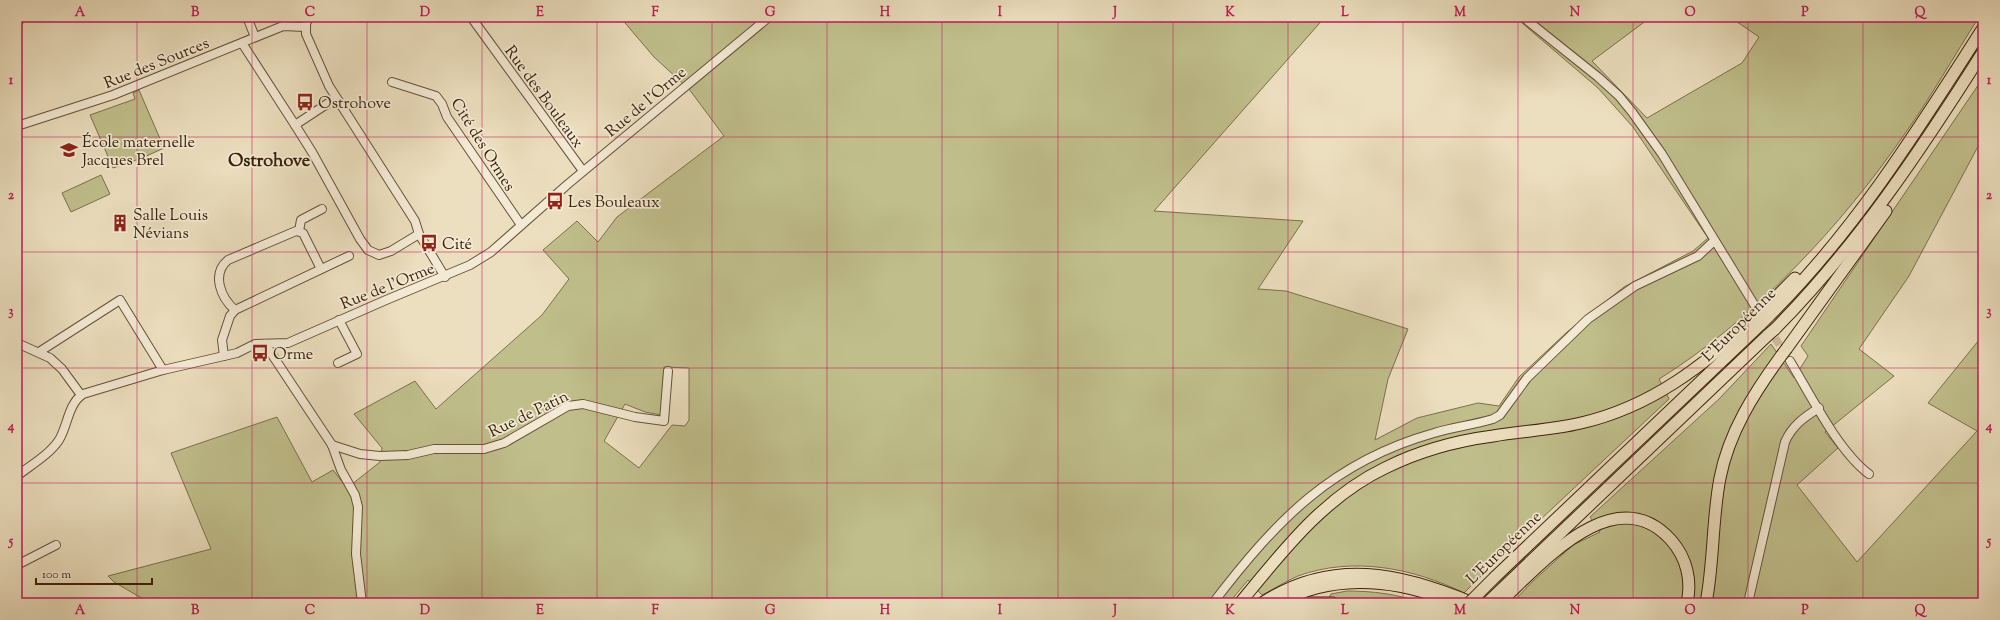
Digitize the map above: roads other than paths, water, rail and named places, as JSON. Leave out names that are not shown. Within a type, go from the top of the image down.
[{"type":"highway","name":"L'Européenne","points":[[1469,603],[1761,314],[1828,251],[1880,184],[1983,28]]},
{"type":"highway","name":"L'Européenne","points":[[1487,603],[1512,584],[1771,332],[1830,268],[1872,216],[1913,160],[1983,52]]},
{"type":"highway","points":[[1706,603],[1718,490],[1727,452],[1738,425],[1750,402],[1786,355],[1906,182],[1966,79]]},
{"type":"highway","points":[[1240,603],[1309,524],[1345,492],[1370,475],[1413,455],[1458,441],[1580,423],[1626,409],[1656,395],[1685,376],[1761,314]]},
{"type":"highway","points":[[1499,603],[1512,584],[1580,532],[1606,520],[1628,518],[1657,528],[1665,534],[1677,548],[1683,558],[1688,576],[1689,587],[1687,603]]},
{"type":"highway","points":[[1262,603],[1309,581],[1343,575],[1366,574],[1399,578],[1420,583],[1473,603]]},
{"type":"highway","points":[[1279,603],[1298,594],[1321,587],[1362,582],[1402,587],[1452,603]]},
{"type":"highway","points":[[1306,603],[1333,603]]},
{"type":"street","points":[[17,23],[22,17]]},
{"type":"street","points":[[247,17],[255,37]]},
{"type":"street","points":[[309,17],[305,27],[307,38],[336,98],[415,221],[419,234],[445,277]]},
{"type":"street","name":"Rue des Bouleaux","points":[[471,17],[583,172]]},
{"type":"street","name":"Rue de l'Orme","points":[[81,395],[163,370],[238,352],[255,344],[288,343],[386,300],[445,277],[484,256],[769,17]]},
{"type":"street","points":[[1523,17],[1592,72],[1619,96],[1662,154],[1714,241],[1726,257],[1761,314]]},
{"type":"street","name":"Rue des Sources","points":[[17,126],[113,95],[283,26],[305,27]]},
{"type":"street","points":[[242,42],[312,152],[364,246],[375,255],[384,254],[419,234]]},
{"type":"street","name":"Cité des Ormes","points":[[392,82],[430,93],[439,98],[447,117],[521,225]]},
{"type":"street","points":[[295,125],[336,98]]},
{"type":"street","points":[[299,231],[301,220],[322,209]]},
{"type":"street","points":[[235,310],[224,297],[219,284],[220,274],[226,262],[237,255],[293,231],[299,231],[303,233],[321,269]]},
{"type":"street","points":[[1212,603],[1269,535],[1306,499],[1326,484],[1346,470],[1392,448],[1433,433],[1493,419],[1500,415],[1527,378],[1588,319],[1635,286],[1698,256],[1714,241]]},
{"type":"street","points":[[224,356],[222,340],[230,316],[235,310],[349,256]]},
{"type":"street","points":[[39,352],[120,300],[163,370]]},
{"type":"street","points":[[338,363],[357,354],[340,320]]},
{"type":"street","points":[[265,344],[332,445],[341,470],[358,502],[356,554],[362,603]]},
{"type":"street","points":[[17,476],[56,443],[65,429],[75,401],[81,395],[62,369],[50,358],[39,352],[18,345]]},
{"type":"street","points":[[1786,355],[1850,456],[1869,474]]},
{"type":"street","name":"Rue de Patin","points":[[332,445],[360,454],[380,456],[408,455],[434,449],[484,450],[504,443],[568,406],[578,404],[635,417],[664,421],[668,371]]},
{"type":"street","points":[[1748,603],[1785,442],[1798,422],[1819,408]]},
{"type":"street","points":[[17,566],[56,545]]},
{"type":"tunnel","points":[[1762,318],[1790,361]]},
{"type":"place","name":"Ostrohove","points":[[305,102]]},
{"type":"place","name":"École maternelle Jacques Brel","points":[[69,150]]},
{"type":"place","name":"Les Bouleaux","points":[[555,201]]},
{"type":"place","name":"Salle Louis Névians","points":[[120,223]]},
{"type":"place","name":"Cité","points":[[429,243]]},
{"type":"place","name":"Orme","points":[[260,353]]},
{"type":"district","name":"Ostrohove","points":[[269,160]]}]
